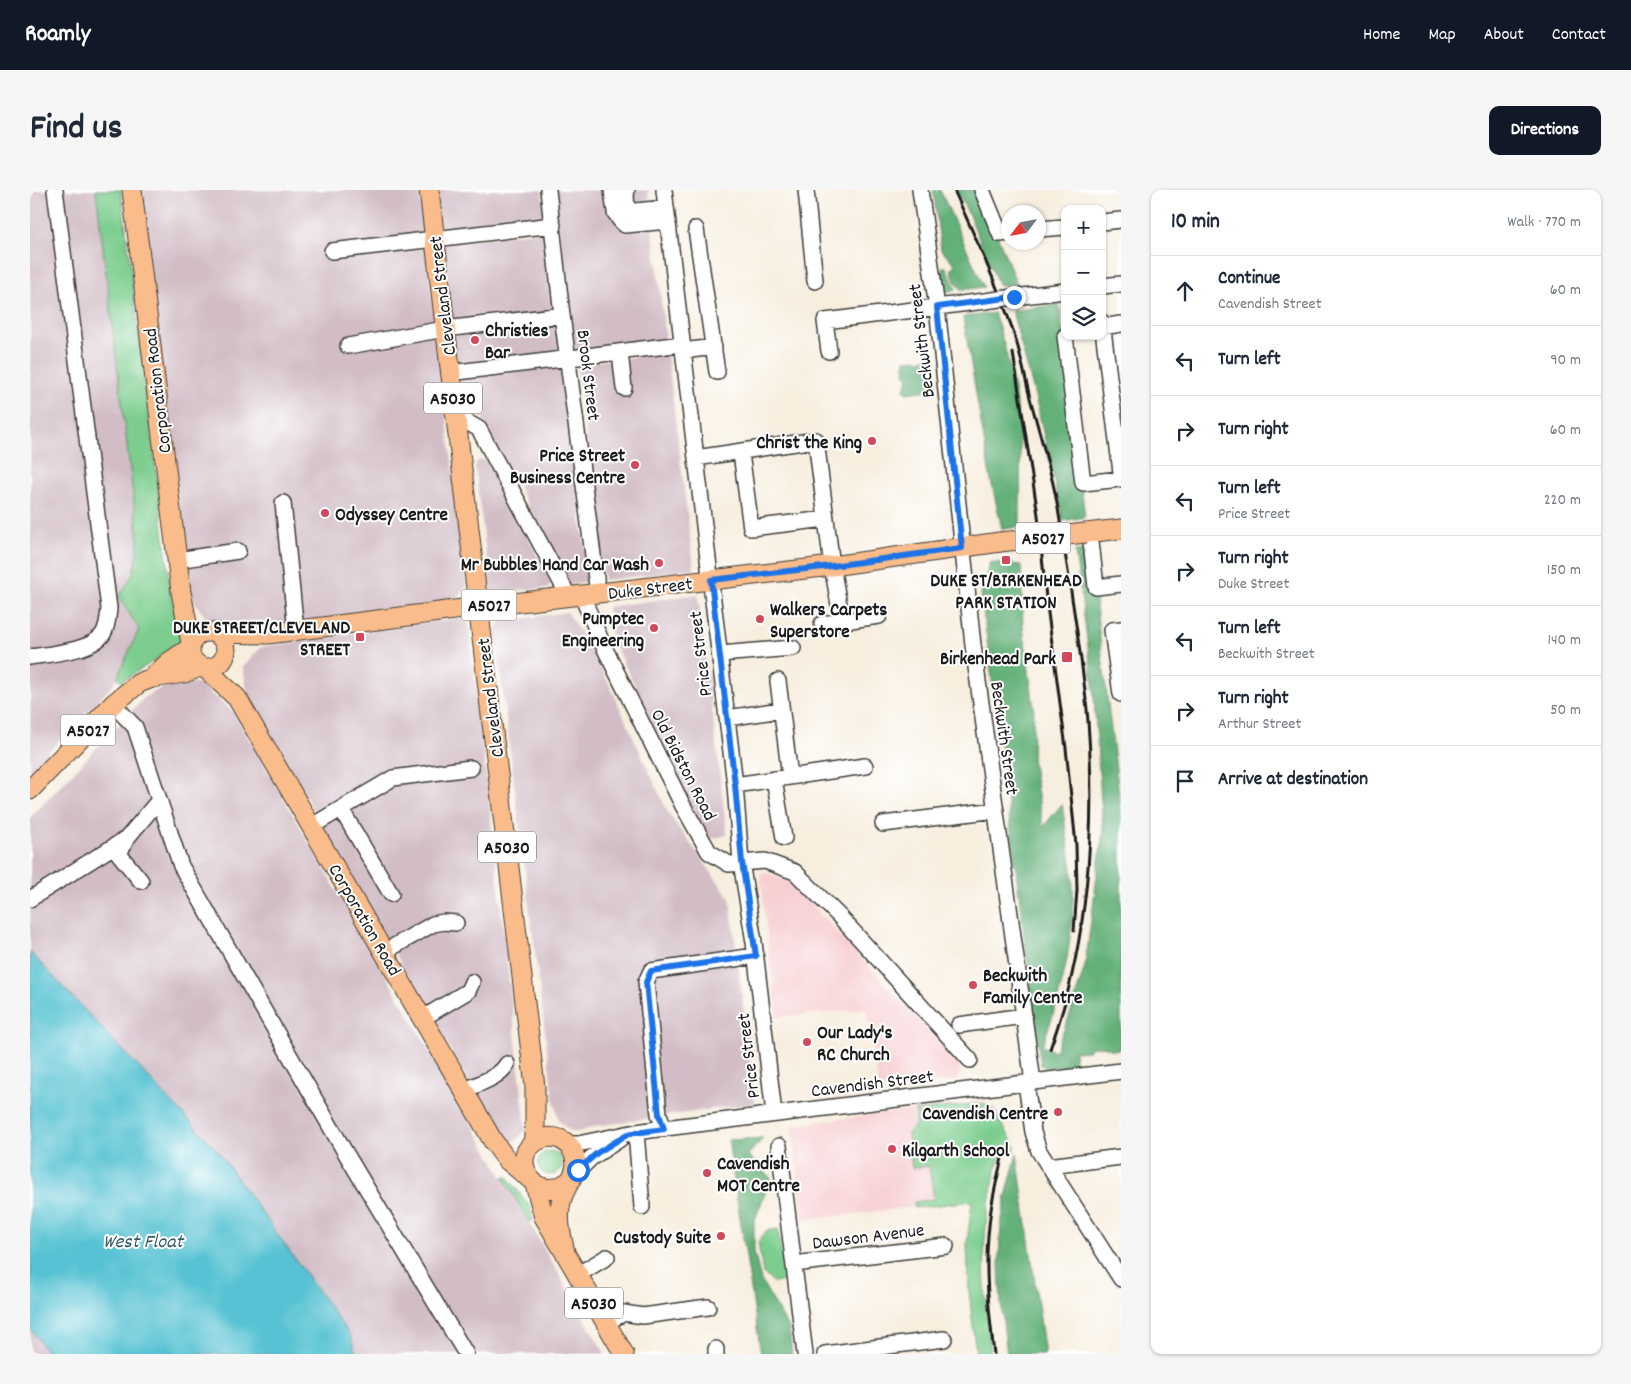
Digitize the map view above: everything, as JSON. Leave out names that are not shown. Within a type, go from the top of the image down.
[{"type":"main road","name":"Corporation Road","points":[[132,190],[181,592],[190,645]]},
{"type":"main road","name":"Cleveland Street","points":[[429,190],[535,1087],[535,1125],[530,1147]]},
{"type":"main road","name":"Duke Street","points":[[212,633],[268,634],[296,631],[478,607],[832,566],[1000,542],[1121,529]]},
{"type":"main road","name":"Corporation Road","points":[[181,592],[212,633]]},
{"type":"main road","points":[[212,633],[223,641],[225,655],[216,666],[202,668],[192,659],[190,645],[198,635],[212,633]]},
{"type":"main road","name":"Duke Street","points":[[225,655],[268,634]]},
{"type":"main road","name":"A5027","points":[[152,678],[190,645]]},
{"type":"main road","name":"Corporation Road","points":[[225,655],[237,698],[464,1091],[507,1160],[532,1182]]},
{"type":"main road","name":"Corporation Road","points":[[202,668],[237,698]]},
{"type":"main road","name":"A5027","points":[[30,790],[113,704],[139,684],[152,678],[202,668]]},
{"type":"main road","name":"Cleveland Street","points":[[535,1087],[550,1126],[565,1142]]},
{"type":"main road","points":[[493,1140],[509,1151],[520,1152],[547,1137],[565,1142],[575,1155],[576,1162],[571,1178],[556,1189],[549,1189],[532,1182],[524,1162],[530,1147]]},
{"type":"main road","name":"A5030","points":[[565,1252],[560,1230],[559,1214],[562,1196],[571,1178]]},
{"type":"main road","name":"A5030","points":[[532,1182],[544,1216],[624,1354]]},
{"type":"street","points":[[30,657],[76,649],[92,643],[102,636],[108,624],[109,608],[55,190]]},
{"type":"street","name":"Brook Street","points":[[548,190],[568,358],[583,596]]},
{"type":"street","points":[[612,190],[621,212]]},
{"type":"street","points":[[627,190],[619,220],[625,225],[667,215]]},
{"type":"street","name":"Price Street","points":[[664,190],[720,654],[742,862],[756,956],[774,1114]]},
{"type":"street","points":[[806,190],[815,281]]},
{"type":"street","name":"Beckwith Street","points":[[920,190],[937,307],[962,548],[966,645],[996,810],[1024,1016],[1034,1132],[1040,1151],[1048,1166],[1121,1279]]},
{"type":"street","points":[[982,190],[1001,234]]},
{"type":"street","points":[[1106,222],[1121,220]]},
{"type":"street","points":[[332,251],[553,225]]},
{"type":"street","points":[[1046,228],[1061,226]]},
{"type":"street","points":[[696,230],[718,372]]},
{"type":"street","points":[[1106,286],[1121,284]]},
{"type":"street","points":[[829,351],[825,321],[1061,291]]},
{"type":"street","points":[[348,346],[445,330],[562,315]]},
{"type":"street","points":[[1106,326],[1121,324]]},
{"type":"street","points":[[1065,340],[1083,483],[1121,478]]},
{"type":"street","points":[[1105,340],[1121,472]]},
{"type":"street","points":[[450,373],[620,352],[683,347],[714,347]]},
{"type":"street","points":[[620,352],[624,388]]},
{"type":"street","name":"Old Bidston Road","points":[[455,415],[479,430],[583,596],[603,645],[682,804],[709,852],[729,864],[765,861],[794,872],[840,916],[970,1060]]},
{"type":"street","points":[[696,458],[741,453],[816,440],[832,566],[842,621]]},
{"type":"street","points":[[741,453],[750,528],[826,519]]},
{"type":"street","points":[[283,503],[296,631]]},
{"type":"street","points":[[1088,533],[1096,587],[1121,584]]},
{"type":"street","points":[[177,560],[238,551]]},
{"type":"street","points":[[822,624],[879,616]]},
{"type":"street","points":[[1121,629],[1112,630],[1120,672],[1121,694]]},
{"type":"street","points":[[720,654],[793,648]]},
{"type":"street","points":[[778,681],[790,777]]},
{"type":"street","points":[[113,704],[135,727],[181,866],[345,1152],[466,1354]]},
{"type":"street","points":[[727,718],[782,710]]},
{"type":"street","points":[[735,785],[865,766]]},
{"type":"street","points":[[312,826],[393,778],[471,768]]},
{"type":"street","points":[[774,780],[784,838]]},
{"type":"street","points":[[141,881],[119,854],[127,838],[159,800]]},
{"type":"street","points":[[340,809],[390,894]]},
{"type":"street","points":[[883,824],[996,810]]},
{"type":"street","points":[[30,899],[127,838]]},
{"type":"street","points":[[384,952],[433,924],[444,922],[456,923]]},
{"type":"street","points":[[664,1129],[659,1114],[646,982],[651,971],[756,956]]},
{"type":"street","points":[[422,1018],[468,991],[472,982]]},
{"type":"street","points":[[959,1025],[1024,1016]]},
{"type":"street","points":[[464,1091],[491,1078],[504,1069],[507,1064]]},
{"type":"street","name":"Cavendish Street","points":[[565,1142],[578,1144],[632,1133],[1121,1071]]},
{"type":"street","points":[[632,1133],[642,1207]]},
{"type":"street","name":"Cavendish Street","points":[[571,1178],[591,1158],[632,1133]]},
{"type":"street","points":[[779,1146],[805,1354]]},
{"type":"street","points":[[1048,1166],[1121,1156]]},
{"type":"street","name":"Dawson Avenue","points":[[794,1264],[946,1246]]},
{"type":"street","points":[[577,1275],[607,1257]]},
{"type":"street","points":[[605,1323],[624,1313],[643,1316],[708,1307]]},
{"type":"street","points":[[825,1354],[944,1339]]},
{"type":"shaded area","points":[[30,190],[96,190],[138,536],[138,556],[119,597],[139,629],[114,684],[30,771]]},
{"type":"shaded area","points":[[139,190],[419,190],[467,587],[453,601],[239,630],[219,627],[208,621],[191,596]]},
{"type":"shaded area","points":[[435,190],[542,190],[545,218],[540,221],[443,231],[440,228]]},
{"type":"shaded area","points":[[554,190],[648,190],[666,341],[574,351]]},
{"type":"shaded area","points":[[546,230],[556,311],[457,325],[451,320],[443,244]]},
{"type":"shaded area","points":[[557,322],[560,354],[462,367],[457,363],[453,340],[456,335]]},
{"type":"shaded area","name":"Price Street Business Centre","points":[[667,353],[694,569],[604,580],[577,364]]},
{"type":"shaded area","points":[[561,365],[589,581],[569,585],[480,413],[473,418],[464,415],[458,378]]},
{"type":"shaded area","points":[[486,460],[490,463],[551,583],[548,588],[491,592],[475,467],[477,462]]},
{"type":"shaded area","points":[[698,594],[727,835],[711,839],[689,806],[659,743],[638,691],[612,641],[607,607]]},
{"type":"shaded area","points":[[567,612],[593,653],[610,686],[668,813],[730,898],[755,1103],[596,1126],[579,1132],[571,1131],[559,1121],[553,1097],[495,630],[501,622]]},
{"type":"shaded area","points":[[468,617],[526,1130],[516,1141],[502,1140],[248,696],[243,667],[261,647]]},
{"type":"shaded area","points":[[199,683],[234,713],[605,1354],[356,1354],[351,1337],[217,1150],[30,952],[30,818],[145,697],[169,684]]},
{"type":"shaded area","points":[[762,872],[791,883],[957,1061],[961,1071],[956,1080],[879,1089],[867,1009],[777,1017],[760,876]]},
{"type":"shaded area","name":"Kilgarth School","points":[[978,1102],[994,1107],[1003,1119],[979,1173],[975,1200],[803,1220],[792,1125]]},
{"type":"shaded area","points":[[30,1329],[48,1354],[30,1354]]},
{"type":"green space","points":[[96,190],[121,190],[170,585],[182,635],[180,644],[121,682],[117,678],[139,629],[119,597],[134,568],[138,536]]},
{"type":"green space","points":[[933,190],[940,190],[984,287],[962,290],[955,282],[951,269],[955,264],[941,250]]},
{"type":"green space","points":[[956,190],[979,190],[1001,244],[1001,250],[1003,250],[1017,284],[999,286],[970,217]]},
{"type":"green space","points":[[942,267],[946,267],[956,289],[954,291],[944,292]]},
{"type":"green space","points":[[1059,304],[1061,340],[1063,340],[1085,517],[1063,521],[1035,396],[1012,311]]},
{"type":"green space","points":[[994,313],[1005,348],[1019,422],[1020,527],[1002,529],[990,476],[963,317]]},
{"type":"green space","points":[[927,357],[931,390],[906,393],[904,389],[908,380],[904,373],[905,360],[919,360]]},
{"type":"green space","points":[[1089,549],[1121,810],[1121,1049],[1113,1050],[1103,1046],[1089,1048],[1089,1051],[1074,1052],[1075,1065],[1045,1068],[1041,1065],[1038,1045],[981,593],[990,562],[1021,565],[1023,626],[1034,708],[1032,758],[1043,827],[1062,804],[1073,881],[1071,932],[1065,970],[1055,1009],[1042,1046],[1055,1051],[1069,1017],[1085,966],[1103,830],[1093,684],[1075,551]]},
{"type":"green space","points":[[984,1103],[991,1108],[1015,1145],[1014,1152],[1002,1148],[990,1197],[984,1255],[985,1295],[991,1354],[976,1354],[969,1291],[967,1243],[972,1201],[914,1208],[914,1202],[934,1199],[929,1166],[912,1168],[908,1133],[916,1123],[915,1111]]},
{"type":"green space","points":[[763,1138],[748,1155],[771,1178],[754,1222],[754,1251],[761,1280],[789,1329],[792,1354],[761,1354],[728,1140]]},
{"type":"green space","points":[[550,1151],[559,1154],[562,1163],[559,1172],[550,1175],[541,1172],[538,1163],[541,1154]]},
{"type":"green space","points":[[1017,1154],[1045,1354],[1007,1354],[1001,1302],[999,1248],[1004,1206]]},
{"type":"green space","points":[[507,1176],[530,1207],[533,1220],[529,1222],[503,1177]]},
{"type":"green space","points":[[778,1229],[785,1281],[773,1283],[763,1273],[758,1242],[766,1231]]},
{"type":"water","name":"West Float","points":[[30,952],[217,1150],[351,1337],[356,1354],[48,1354],[30,1328]]},
{"type":"railway","points":[[954,190],[998,291],[1019,352],[1056,498],[1084,683],[1090,762],[1090,845],[1081,928],[1073,969],[1063,1010],[1050,1049]]},
{"type":"railway","points":[[1013,353],[1038,515],[1046,598],[1066,748],[1076,845],[1077,890],[1074,931]]},
{"type":"railway","points":[[994,1354],[990,1322],[987,1258],[990,1216],[1004,1150]]},
{"type":"place","name":"Christies Bar","points":[[475,340]]},
{"type":"place","name":"Christ the King","points":[[872,441]]},
{"type":"place","name":"Price Street Business Centre","points":[[635,465]]},
{"type":"place","name":"Odyssey Centre","points":[[325,513]]},
{"type":"place","name":"DUKE ST/BIRKENHEAD PARK STATION","points":[[1006,560]]},
{"type":"place","name":"Mr Bubbles Hand Car Wash","points":[[659,563]]},
{"type":"place","name":"Walkers Carpets Superstore","points":[[760,619]]},
{"type":"place","name":"Pumptec Engineering","points":[[654,628]]},
{"type":"place","name":"DUKE STREET/CLEVELAND STREET","points":[[360,637]]},
{"type":"place","name":"Birkenhead Park","points":[[1067,657]]},
{"type":"place","name":"Beckwith Family Centre","points":[[973,985]]},
{"type":"place","name":"Our Lady's RC Church","points":[[807,1042]]},
{"type":"place","name":"Cavendish Centre","points":[[1058,1112]]},
{"type":"place","name":"Kilgarth School","points":[[892,1149]]},
{"type":"place","name":"Cavendish MOT Centre","points":[[707,1173]]},
{"type":"place","name":"Custody Suite","points":[[721,1236]]},
{"type":"route","points":[[578,1170],[597,1153],[628,1134],[664,1129],[659,1114],[646,982],[651,971],[756,956],[742,862],[711,580],[962,548],[937,307],[1014,297]]}]
